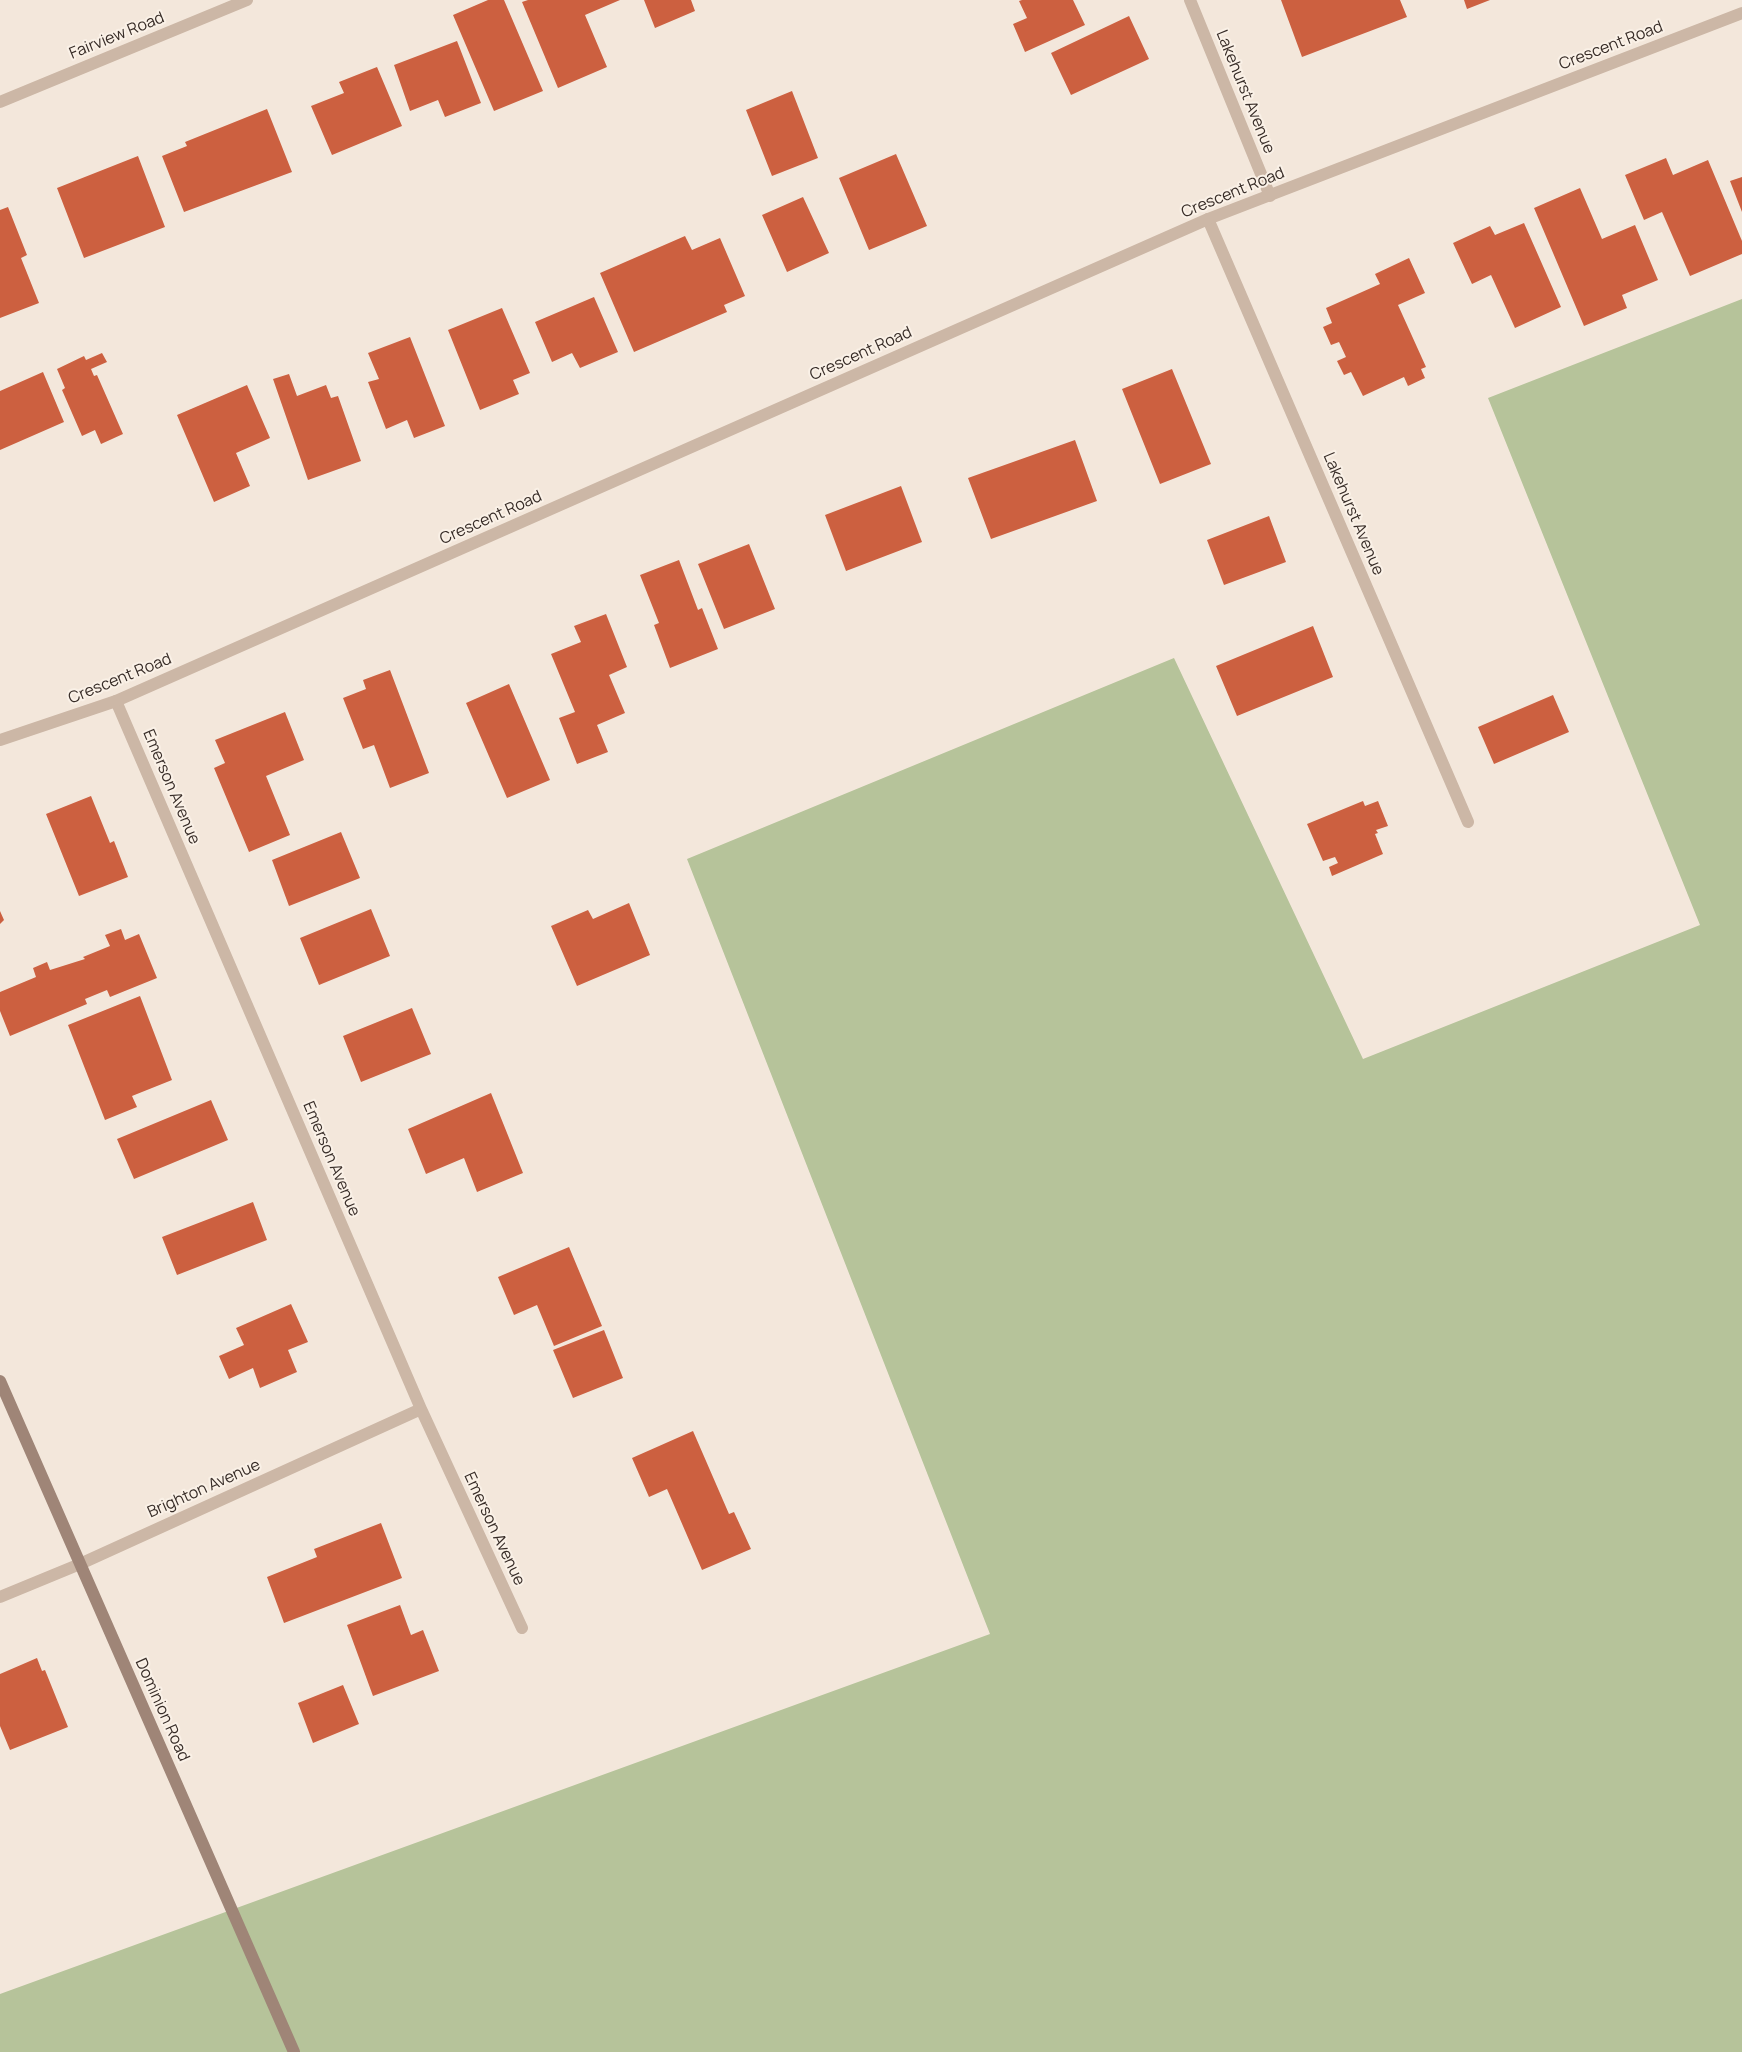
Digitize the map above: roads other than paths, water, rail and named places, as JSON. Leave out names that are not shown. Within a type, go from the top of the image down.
[{"type":"main road","name":"Dominion Road","points":[[0,1381],[294,2052]]},
{"type":"street","name":"Fairview Road","points":[[0,102],[247,0]]},
{"type":"street","name":"Lakehurst Avenue","points":[[1190,0],[1270,196]]},
{"type":"street","name":"Crescent Road","points":[[0,740],[116,701],[1208,219],[1742,13]]},
{"type":"street","name":"Lakehurst Avenue","points":[[1208,219],[1468,822]]},
{"type":"street","name":"Emerson Avenue","points":[[116,701],[421,1409],[522,1628]]},
{"type":"street","name":"Brighton Avenue","points":[[0,1597],[80,1564],[421,1409]]}]
